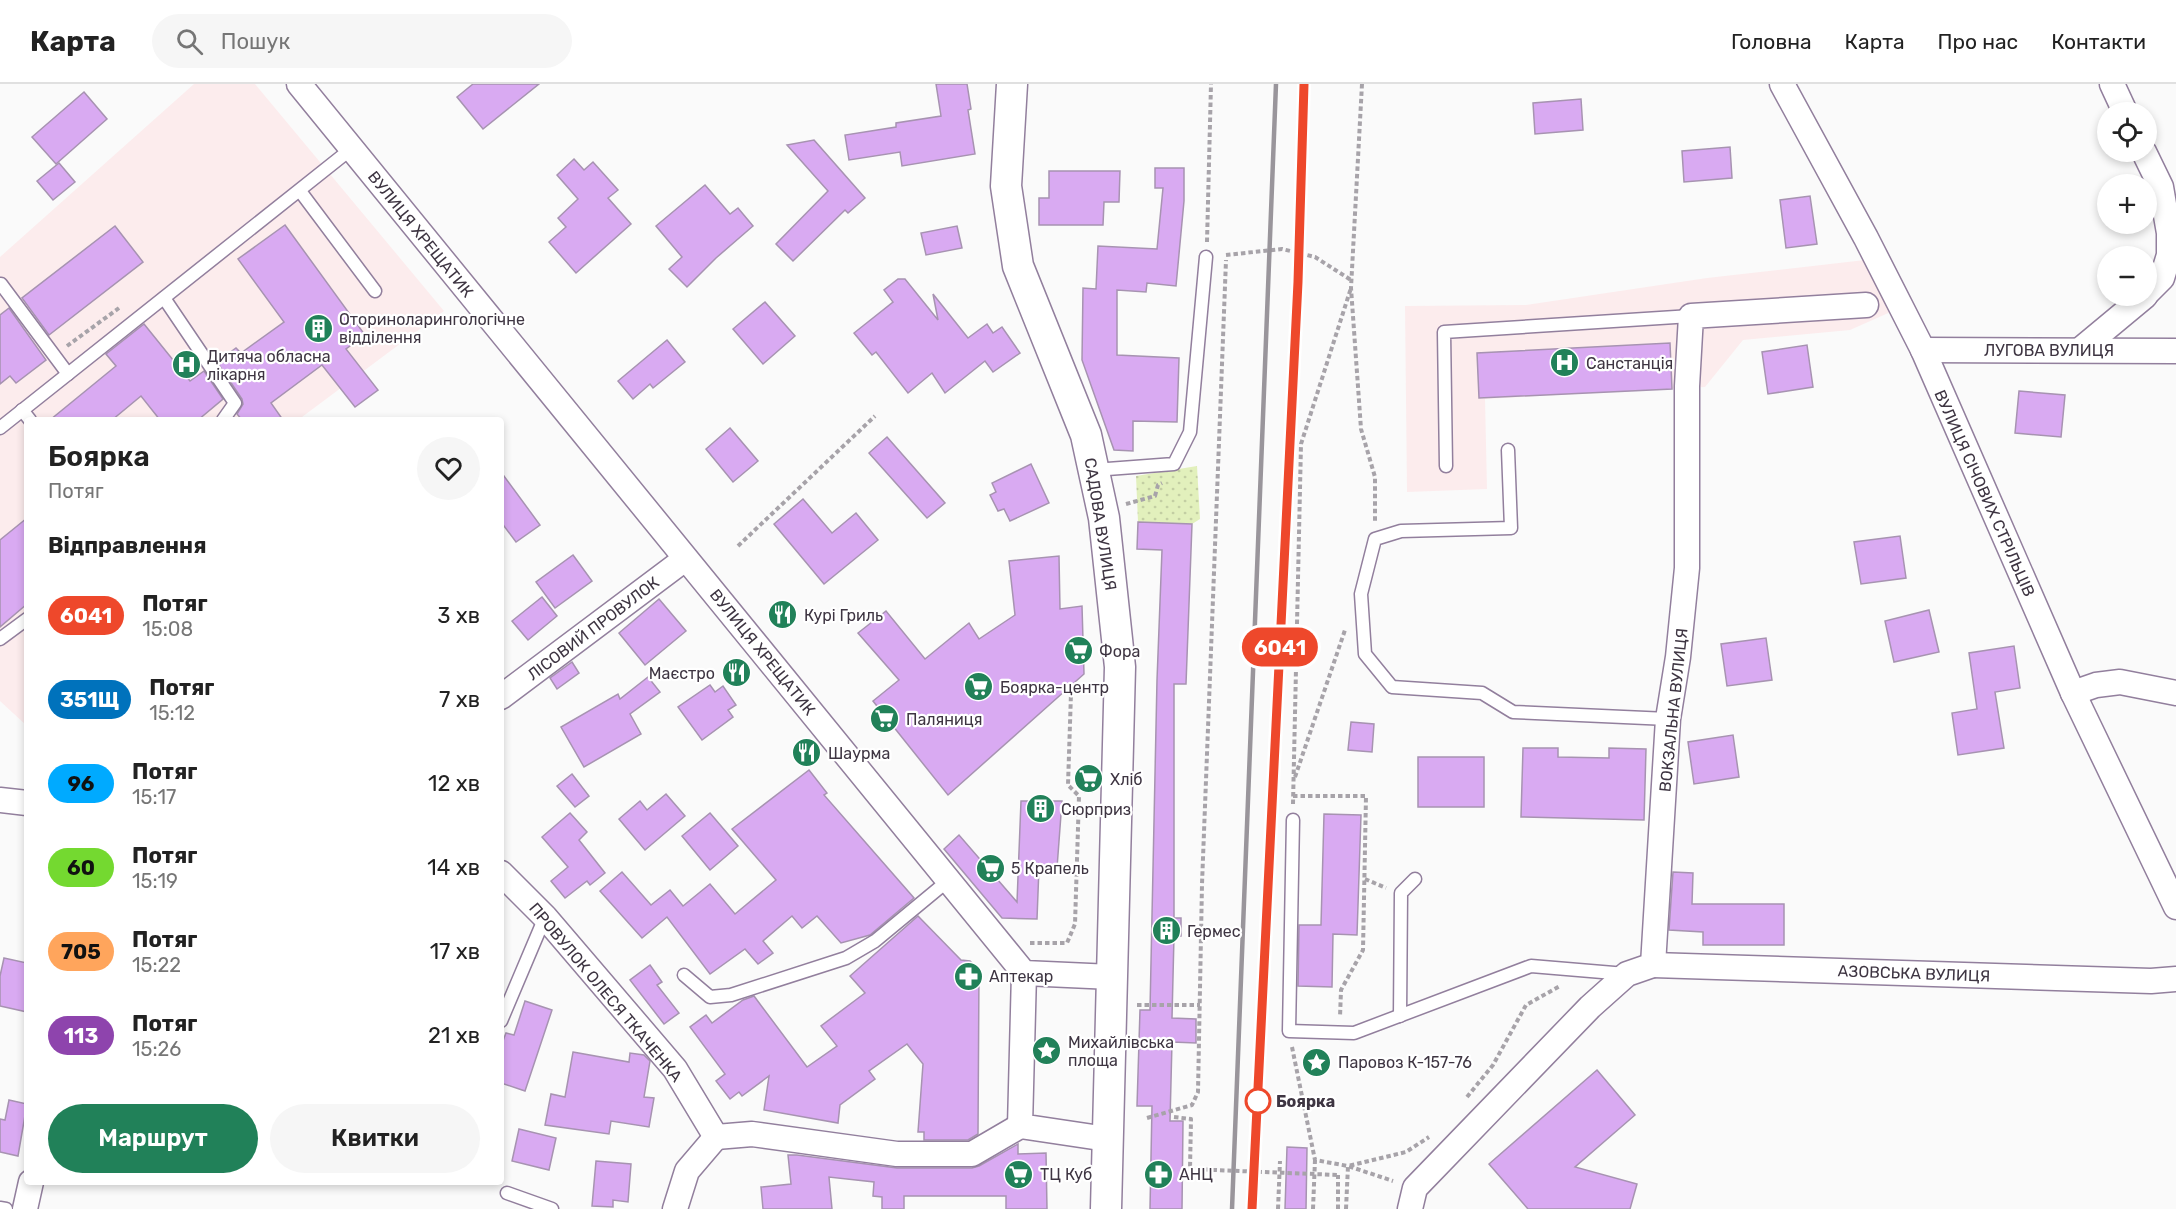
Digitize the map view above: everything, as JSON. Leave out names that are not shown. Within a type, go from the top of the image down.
[{"type":"street","name":"ВУЛИЦЯ ХРЕЩАТИК","points":[[299,84],[685,559],[858,767],[918,845],[950,879],[1024,973]]},
{"type":"street","name":"САДОВА ВУЛИЦЯ","points":[[1012,84],[1006,186],[1018,266],[1086,435],[1104,518],[1120,667],[1112,977]]},
{"type":"street","name":"ВУЛИЦЯ СІЧОВИХ СТРІЛЬЦІВ","points":[[1782,84],[1866,238],[1923,350],[2073,693],[2176,907]]},
{"type":"street","points":[[2112,84],[2121,102]]},
{"type":"street","points":[[2149,162],[2161,188],[2169,233],[2169,255],[2162,278],[2157,283]]},
{"type":"street","points":[[1691,316],[1866,304]]},
{"type":"street","points":[[2080,350],[2133,306]]},
{"type":"street","name":"ВОКЗАЛЬНА ВУЛИЦЯ","points":[[1653,965],[1668,719],[1678,657],[1687,568],[1687,386],[1691,316]]},
{"type":"street","name":"ЛУГОВА ВУЛИЦЯ","points":[[1923,350],[2176,351]]},
{"type":"street","name":"ЛІСОВИЙ ПРОВУЛОК","points":[[504,695],[685,559]]},
{"type":"street","points":[[2073,693],[2096,685],[2120,682],[2176,693]]},
{"type":"street","points":[[0,800],[24,803]]},
{"type":"street","name":"ПРОВУЛОК ОЛЕСЯ ТКАЧЕНКА","points":[[504,876],[545,917],[675,1069],[716,1137]]},
{"type":"street","points":[[1413,1198],[1590,1007],[1627,974],[1653,965]]},
{"type":"street","name":"АЗОВСЬКА ВУЛИЦЯ","points":[[1653,965],[2151,981],[2176,979]]},
{"type":"street","points":[[1020,1126],[1024,973],[1112,977],[1106,1209]]},
{"type":"street","points":[[675,1209],[687,1172],[716,1137],[752,1134],[897,1154],[972,1154],[1020,1126],[1107,1139]]},
{"type":"street","points":[[25,1209],[30,1185]]},
{"type":"lane","points":[[0,428],[26,415],[68,374],[351,149]]},
{"type":"lane","points":[[300,191],[375,291]]},
{"type":"lane","points":[[1094,470],[1174,464],[1190,432],[1206,257]]},
{"type":"lane","points":[[0,284],[68,374]]},
{"type":"lane","points":[[164,298],[235,404],[225,417]]},
{"type":"lane","points":[[1446,466],[1444,332],[1691,316]]},
{"type":"lane","points":[[1508,450],[1511,528],[1401,531],[1375,539],[1360,594],[1365,654],[1392,687],[1482,693],[1513,712],[1668,719]]},
{"type":"lane","points":[[0,639],[24,621]]},
{"type":"lane","points":[[1293,820],[1288,1031],[1354,1033],[1530,966],[1627,974]]},
{"type":"lane","points":[[684,975],[710,997],[731,994],[846,958],[875,941],[950,879]]},
{"type":"lane","points":[[1400,1016],[1401,893],[1416,879]]},
{"type":"lane","points":[[504,1014],[545,917]]},
{"type":"lane","points":[[507,1193],[552,1209]]},
{"type":"lane","points":[[0,1208],[6,1209]]},
{"type":"path","points":[[1206,257],[1211,84]]},
{"type":"path","points":[[1362,84],[1351,288],[1361,429],[1375,477],[1375,539]]},
{"type":"path","points":[[1226,255],[1282,249],[1315,257],[1351,280]]},
{"type":"path","points":[[1148,1118],[1192,1105],[1198,1092],[1202,884],[1226,275]]},
{"type":"path","points":[[1293,820],[1301,444],[1351,288]]},
{"type":"path","points":[[738,546],[875,416]]},
{"type":"path","points":[[1120,506],[1155,496],[1158,485],[1171,479],[1174,464]]},
{"type":"path","points":[[1293,782],[1360,594]]},
{"type":"path","points":[[999,942],[1067,943],[1075,924],[1078,796],[1068,785],[1071,693]]},
{"type":"path","points":[[1293,796],[1366,796],[1363,950],[1341,990],[1340,1033]]},
{"type":"path","points":[[1464,1101],[1493,1065],[1526,1005],[1587,970]]},
{"type":"path","points":[[1136,1005],[1200,1005]]},
{"type":"path","points":[[1288,1031],[1315,1160],[1313,1209]]},
{"type":"path","points":[[1174,1117],[1191,1119],[1190,1169],[1338,1175],[1338,1209]]},
{"type":"path","points":[[1348,1166],[1406,1152],[1433,1134]]},
{"type":"path","points":[[1315,1160],[1348,1166],[1413,1198]]},
{"type":"path","points":[[1278,1209],[1280,1161]]},
{"type":"path","points":[[1346,1209],[1348,1166]]},
{"type":"shaded area","name":"Дитяча обласна лікарня","points":[[194,84],[255,84],[444,311],[302,417],[24,417],[24,723],[0,701],[0,257]]},
{"type":"shaded area","name":"Санстанція","points":[[1865,260],[1895,310],[1850,330],[1743,340],[1705,387],[1485,399],[1487,489],[1407,492],[1405,306],[1526,305],[1707,278]]},
{"type":"green space","points":[[1197,466],[1200,519],[1192,524],[1138,522],[1136,476]]},
{"type":"building","points":[[473,84],[539,84],[483,129],[457,97]]},
{"type":"building","points":[[936,84],[967,84],[971,109],[968,110],[975,154],[902,166],[900,152],[849,160],[845,135],[896,127],[896,123],[941,116]]},
{"type":"building","points":[[84,92],[107,119],[56,164],[32,137]]},
{"type":"building","points":[[1581,99],[1583,130],[1535,134],[1533,103]]},
{"type":"building","points":[[814,140],[865,198],[848,213],[845,210],[793,261],[776,244],[828,191],[787,145]]},
{"type":"building","points":[[1730,147],[1732,178],[1684,182],[1682,151]]},
{"type":"building","points":[[574,159],[584,170],[593,162],[618,190],[608,198],[631,224],[576,273],[549,242],[566,227],[558,218],[578,199],[557,175]]},
{"type":"building","points":[[59,163],[75,182],[53,200],[37,181]]},
{"type":"building","points":[[1155,168],[1184,168],[1184,201],[1176,286],[1147,283],[1146,292],[1117,290],[1117,355],[1179,358],[1177,422],[1133,421],[1133,451],[1114,450],[1082,360],[1083,288],[1096,289],[1098,246],[1157,249],[1163,188],[1155,188]]},
{"type":"building","points":[[1049,171],[1120,171],[1119,202],[1104,202],[1103,225],[1039,225],[1039,198],[1049,198]]},
{"type":"building","points":[[705,185],[730,214],[738,208],[753,226],[687,287],[669,269],[682,257],[656,226]]},
{"type":"building","points":[[1810,196],[1817,244],[1786,248],[1780,200]]},
{"type":"building","name":"Оториноларингологічне відділення","points":[[285,225],[365,335],[346,349],[378,390],[355,407],[322,365],[271,403],[281,417],[240,417],[237,414],[243,404],[242,399],[217,362],[236,348],[241,353],[284,322],[238,259]]},
{"type":"building","points":[[115,226],[143,262],[49,335],[22,298]]},
{"type":"building","points":[[957,226],[962,248],[926,255],[921,233]]},
{"type":"building","points":[[898,279],[905,279],[938,320],[933,294],[968,338],[987,324],[993,333],[1002,327],[1020,353],[993,372],[985,361],[945,393],[932,373],[908,393],[876,352],[872,355],[854,333],[893,302],[884,290]]},
{"type":"building","points":[[765,302],[795,336],[763,364],[733,329]]},
{"type":"building","points":[[9,308],[46,360],[16,383],[10,376],[0,384],[0,315]]},
{"type":"building","points":[[144,324],[190,381],[204,371],[223,399],[202,417],[158,417],[141,396],[116,417],[54,417],[116,366],[106,354]]},
{"type":"building","points":[[667,340],[685,362],[653,388],[650,384],[633,399],[618,381]]},
{"type":"building","points":[[1670,343],[1672,389],[1479,398],[1477,353]]},
{"type":"building","points":[[1807,345],[1813,387],[1768,394],[1762,352]]},
{"type":"building","points":[[2019,391],[2065,395],[2061,437],[2015,433]]},
{"type":"building","points":[[730,428],[758,461],[733,482],[706,449]]},
{"type":"building","points":[[887,437],[945,503],[927,518],[869,453]]},
{"type":"building","points":[[1031,464],[1049,503],[1010,521],[1004,509],[998,511],[990,495],[996,492],[992,483]]},
{"type":"building","points":[[504,476],[540,525],[516,542],[504,526]]},
{"type":"building","points":[[803,499],[832,533],[856,513],[878,540],[824,584],[774,524]]},
{"type":"building","points":[[24,520],[24,607],[0,627],[0,540]]},
{"type":"building","points":[[1138,522],[1192,524],[1186,684],[1174,684],[1174,918],[1181,918],[1181,936],[1174,936],[1172,1018],[1196,1019],[1196,1043],[1172,1042],[1170,1121],[1183,1121],[1182,1209],[1150,1209],[1152,1106],[1137,1106],[1140,1010],[1150,1010],[1162,550],[1137,549]]},
{"type":"building","points":[[1900,536],[1906,578],[1861,584],[1854,542]]},
{"type":"building","points":[[573,555],[592,581],[555,608],[536,582]]},
{"type":"building","name":"Боярка-центр","points":[[1059,556],[1060,609],[1082,606],[1084,674],[948,795],[873,701],[899,680],[858,633],[886,611],[925,659],[969,623],[979,639],[1015,615],[1009,561]]},
{"type":"building","points":[[542,597],[557,616],[528,640],[512,621]]},
{"type":"building","points":[[659,599],[686,631],[645,665],[619,633]]},
{"type":"building","points":[[1929,610],[1939,652],[1894,662],[1885,621]]},
{"type":"building","points":[[1766,638],[1772,680],[1727,686],[1721,644]]},
{"type":"building","points":[[2014,646],[2020,688],[1995,692],[2004,748],[1958,755],[1952,713],[1977,709],[1969,653]]},
{"type":"building","points":[[572,662],[579,673],[557,689],[550,678]]},
{"type":"building","points":[[648,677],[660,692],[630,714],[641,734],[584,767],[561,727],[618,694],[620,699]]},
{"type":"building","points":[[710,685],[715,692],[723,686],[736,705],[728,710],[733,717],[702,740],[678,707]]},
{"type":"building","points":[[1351,722],[1374,724],[1372,752],[1348,750]]},
{"type":"building","points":[[1733,735],[1739,777],[1694,784],[1688,742]]},
{"type":"building","points":[[1523,748],[1558,748],[1558,757],[1609,758],[1609,748],[1646,749],[1644,820],[1521,817]]},
{"type":"building","points":[[1418,757],[1484,757],[1484,807],[1418,807]]},
{"type":"building","points":[[809,770],[827,793],[824,795],[914,898],[870,935],[841,943],[817,916],[802,928],[792,916],[763,941],[773,953],[758,964],[745,949],[710,974],[667,917],[642,938],[600,891],[622,872],[651,905],[670,890],[683,906],[710,884],[735,914],[776,880],[732,829]]},
{"type":"building","points":[[572,774],[589,796],[575,807],[557,786]]},
{"type":"building","points":[[666,794],[685,816],[645,850],[619,819],[640,801],[647,810]]},
{"type":"building","points":[[1021,801],[1062,801],[1057,868],[1039,867],[1037,919],[1002,918],[944,849],[959,835],[1017,902]]},
{"type":"building","points":[[570,813],[587,832],[579,840],[605,873],[590,885],[587,881],[565,898],[551,881],[568,867],[542,837]]},
{"type":"building","points":[[710,813],[738,846],[710,870],[682,836]]},
{"type":"building","points":[[1324,814],[1361,815],[1357,935],[1333,934],[1332,987],[1298,986],[1299,925],[1321,925]]},
{"type":"building","points":[[1673,872],[1693,873],[1692,904],[1784,904],[1784,945],[1703,945],[1703,932],[1669,930]]},
{"type":"building","points":[[918,916],[961,960],[970,961],[979,970],[978,1134],[968,1140],[924,1140],[924,1132],[918,1132],[923,1064],[907,1044],[869,1071],[875,1079],[840,1105],[838,1123],[764,1110],[769,1076],[742,1096],[739,1092],[730,1099],[716,1081],[725,1074],[690,1027],[706,1015],[712,1023],[743,1000],[754,996],[807,1067],[837,1046],[821,1026],[865,993],[850,976]]},
{"type":"building","points":[[4,958],[24,962],[24,1011],[0,1006],[0,976]]},
{"type":"building","points":[[650,965],[662,982],[657,985],[679,1013],[664,1024],[630,980]]},
{"type":"building","points":[[525,1001],[552,1010],[525,1091],[504,1084],[504,1038],[506,1033],[514,1035]]},
{"type":"building","points":[[573,1052],[629,1062],[630,1053],[644,1055],[650,1061],[644,1097],[654,1098],[649,1127],[611,1121],[609,1134],[545,1125],[551,1094],[565,1097]]},
{"type":"building","points":[[1597,1070],[1635,1115],[1575,1167],[1637,1184],[1630,1209],[1528,1209],[1489,1164]]},
{"type":"building","points":[[9,1100],[24,1103],[24,1121],[18,1156],[0,1152],[0,1119],[5,1120]]},
{"type":"building","points":[[519,1129],[556,1138],[549,1170],[512,1161]]},
{"type":"building","points":[[1018,1144],[1018,1154],[1046,1153],[1047,1209],[1006,1209],[1006,1196],[904,1196],[904,1209],[882,1209],[882,1197],[873,1196],[874,1182],[829,1177],[832,1209],[763,1209],[761,1187],[791,1184],[788,1155],[897,1168],[972,1168]]},
{"type":"building","points":[[1287,1147],[1307,1148],[1306,1209],[1285,1209]]},
{"type":"building","points":[[596,1161],[631,1164],[628,1202],[613,1200],[613,1207],[592,1206]]},
{"type":"railway","points":[[1232,1209],[1276,84]]},
{"type":"railway","points":[[1252,1209],[1298,282],[1304,84]]},
{"type":"train","name":"6041","points":[[1252,1209],[1298,282],[1304,84]]},
{"type":"place","name":"Оториноларингологічне відділення","points":[[318,328]]},
{"type":"place","name":"Санстанція","points":[[1565,363]]},
{"type":"place","name":"Дитяча обласна лікарня","points":[[186,365]]},
{"type":"place","name":"Курі Гриль","points":[[783,615]]},
{"type":"place","name":"Фора","points":[[1078,651]]},
{"type":"place","name":"Маєстро","points":[[736,673]]},
{"type":"place","name":"Боярка-центр","points":[[979,687]]},
{"type":"place","name":"Паляниця","points":[[885,719]]},
{"type":"place","name":"Шаурма","points":[[807,753]]},
{"type":"place","name":"Хліб","points":[[1089,779]]},
{"type":"place","name":"Сюрприз","points":[[1040,809]]},
{"type":"place","name":"5 Крапель","points":[[990,868]]},
{"type":"place","name":"Гермес","points":[[1166,931]]},
{"type":"place","name":"Аптекар","points":[[968,976]]},
{"type":"place","name":"Михайлівська площа","points":[[1047,1051]]},
{"type":"place","name":"Паровоз К-157-76","points":[[1317,1062]]},
{"type":"place","name":"Боярка","points":[[1258,1101]]},
{"type":"place","name":"ТЦ Куб","points":[[1019,1174]]},
{"type":"place","name":"АНЦ","points":[[1158,1174]]}]
